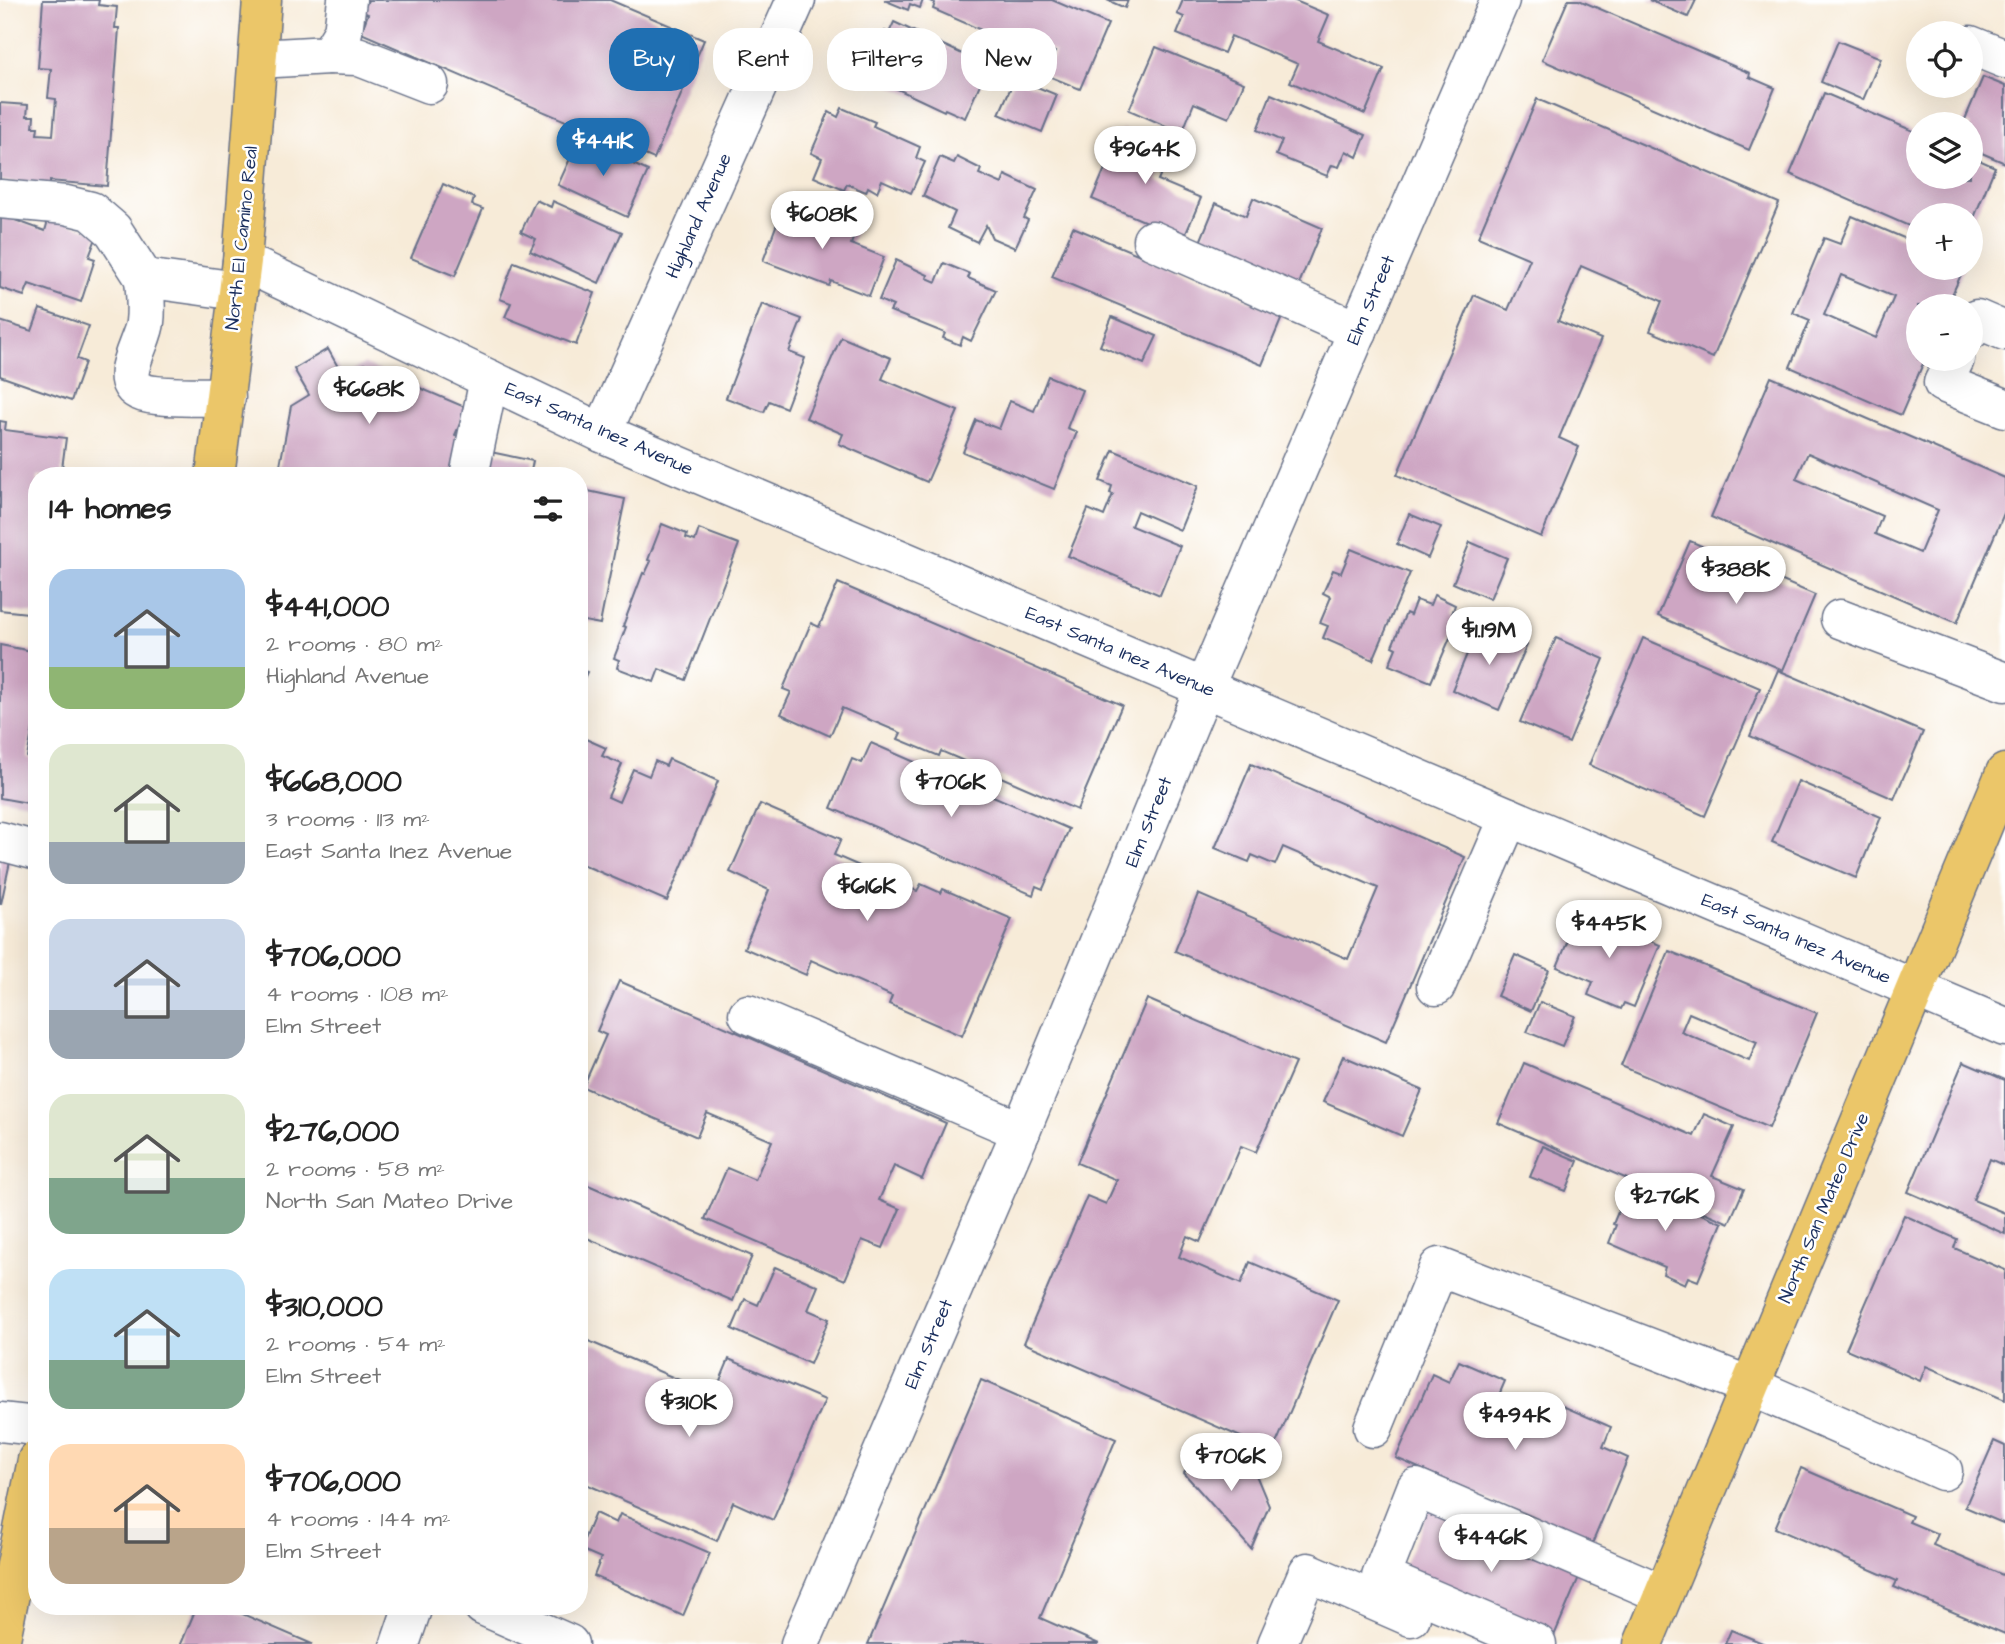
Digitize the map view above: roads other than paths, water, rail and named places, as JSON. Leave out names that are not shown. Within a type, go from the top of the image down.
[{"type":"main road","name":"North El Camino Real","points":[[216,467],[240,276],[262,0]]},
{"type":"main road","name":"North San Mateo Drive","points":[[1643,1644],[2005,772]]},
{"type":"main road","points":[[1,1644],[28,1506]]},
{"type":"street","points":[[329,55],[343,32],[347,0]]},
{"type":"street","name":"Highland Avenue","points":[[602,433],[796,0]]},
{"type":"street","name":"Elm Street","points":[[800,1644],[1021,1131],[1204,688],[1500,0]]},
{"type":"street","points":[[1983,50],[2005,59]]},
{"type":"street","points":[[258,59],[358,56],[429,84]]},
{"type":"street","points":[[0,199],[66,205],[91,211],[113,230],[144,278],[145,323],[142,340],[129,368],[132,386],[137,391],[226,397]]},
{"type":"street","points":[[1152,240],[1358,331]]},
{"type":"street","name":"East Santa Inez Avenue","points":[[144,278],[240,276],[489,379],[602,433],[2005,1027]]},
{"type":"street","points":[[1983,322],[2005,331]]},
{"type":"street","points":[[1949,371],[1943,383],[2005,408]]},
{"type":"street","points":[[472,467],[489,379]]},
{"type":"street","points":[[1840,619],[2005,682]]},
{"type":"street","points":[[1436,986],[1509,817]]},
{"type":"street","points":[[0,841],[28,848]]},
{"type":"street","points":[[748,1014],[1021,1131]]},
{"type":"street","points":[[1373,1428],[1439,1267],[1749,1387],[1942,1471]]},
{"type":"street","points":[[0,1422],[28,1425]]},
{"type":"street","points":[[1537,1644],[1381,1577],[1416,1488],[1663,1594]]},
{"type":"street","points":[[1277,1644],[1308,1572],[1474,1644]]},
{"type":"street","points":[[400,1644],[410,1615]]},
{"type":"street","points":[[503,1615],[569,1644]]}]
